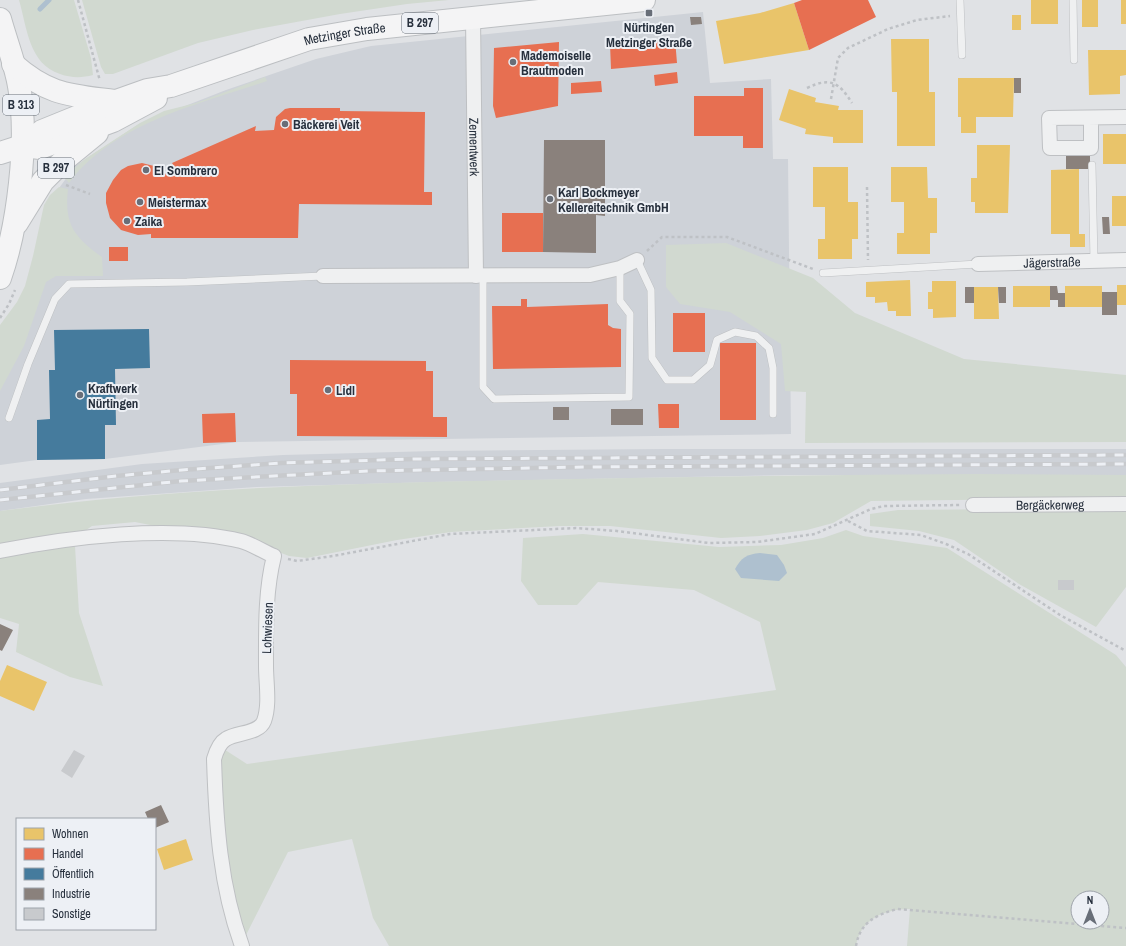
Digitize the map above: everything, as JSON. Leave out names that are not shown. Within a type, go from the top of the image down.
[{"type":"main road","name":"Metzinger Straße","points":[[0,153],[31,147],[42,132],[114,111],[147,90],[171,86],[309,39],[367,29],[644,0]]},
{"type":"main road","points":[[0,19],[13,64]]},
{"type":"main road","name":"B 297","points":[[13,64],[26,76],[60,93],[114,111],[43,181],[14,227]]},
{"type":"main road","name":"B 313","points":[[0,278],[9,252],[31,147],[22,113],[19,86],[13,64]]},
{"type":"street","name":"Zementwerk","points":[[473,17],[480,276]]},
{"type":"street","points":[[1091,118],[1126,117]]},
{"type":"street","points":[[323,276],[590,275],[620,268],[637,260]]},
{"type":"street","name":"Jägerstraße","points":[[978,264],[1126,260]]},
{"type":"street","name":"Bergäckerweg","points":[[973,505],[1126,504]]},
{"type":"street","points":[[0,551],[77,539],[146,533],[200,534],[242,542],[274,556]]},
{"type":"street","name":"Lohwiesen","points":[[242,946],[231,915],[219,853],[214,759],[219,746],[227,738],[259,728],[264,720],[269,579],[274,556]]},
{"type":"lane","points":[[960,0],[962,55]]},
{"type":"lane","points":[[1073,0],[1074,60]]},
{"type":"lane","points":[[1092,165],[1094,261]]},
{"type":"lane","points":[[637,260],[651,290],[652,358],[667,380],[693,380],[710,365],[717,340],[735,332],[756,336],[769,348],[773,368],[773,414]]},
{"type":"lane","points":[[823,272],[978,264]]},
{"type":"lane","points":[[480,276],[483,387],[494,399],[629,397],[630,314],[620,301],[620,268]]},
{"type":"lane","points":[[8,418],[28,364],[55,299],[69,284],[187,282],[323,276]]},
{"type":"path","points":[[78,0],[100,81]]},
{"type":"path","points":[[831,99],[838,58],[848,48],[888,29],[917,20],[961,14]]},
{"type":"path","points":[[807,88],[821,81],[834,83],[845,91],[852,103]]},
{"type":"path","points":[[62,184],[90,194]]},
{"type":"path","points":[[867,187],[868,270]]},
{"type":"path","points":[[637,260],[662,238],[727,238],[823,272]]},
{"type":"path","points":[[274,556],[297,561],[333,556],[450,534],[576,528],[617,531],[709,543],[757,542],[814,534],[848,521],[872,509],[884,506],[973,505]]},
{"type":"path","points":[[848,521],[867,531],[921,535],[968,554],[1060,615],[1126,651]]},
{"type":"path","points":[[856,946],[858,936],[874,917],[897,909],[1126,928]]},
{"type":"shaded area","points":[[19,0],[74,0],[91,58],[93,75],[76,77],[60,74],[50,69],[42,62],[31,44]]},
{"type":"shaded area","points":[[82,0],[449,0],[407,4],[340,14],[253,30],[198,43],[113,74],[105,74],[101,67]]},
{"type":"shaded area","points":[[703,12],[710,83],[771,79],[773,159],[788,159],[791,434],[238,442],[105,459],[37,460],[0,465],[0,380],[49,202],[75,166],[139,124],[226,90],[316,59],[371,46]]},
{"type":"shaded area","points":[[265,77],[267,81],[186,108],[133,130],[109,145],[87,162],[69,183],[64,177],[85,159],[140,123],[164,111],[196,103]]},
{"type":"shaded area","points":[[59,187],[68,189],[68,212],[73,229],[84,243],[102,257],[103,276],[56,276],[46,282],[24,346],[0,391],[0,325],[17,302],[25,286],[44,205],[50,195]]},
{"type":"shaded area","points":[[726,243],[813,278],[855,313],[964,359],[1126,375],[1126,442],[805,443],[806,392],[785,391],[781,344],[730,312],[680,304],[666,287],[666,245]]},
{"type":"shaded area","points":[[665,449],[1126,449],[1126,475],[788,475],[256,487],[86,499],[0,511],[0,483],[142,464],[283,455],[434,451]]},
{"type":"shaded area","points":[[977,474],[1126,475],[1126,498],[871,501],[833,523],[807,530],[760,536],[721,538],[610,526],[560,526],[451,532],[397,540],[307,558],[289,556],[271,549],[135,522],[92,526],[79,535],[0,546],[0,511],[65,503],[195,492],[325,485],[455,481]]},
{"type":"shaded area","points":[[1126,508],[1126,587],[1096,627],[1019,584],[954,540],[919,531],[870,526],[870,514],[898,510]]},
{"type":"shaded area","points":[[846,530],[863,536],[947,548],[1116,655],[1126,667],[1126,946],[907,946],[910,909],[901,909],[875,917],[868,922],[858,937],[856,946],[389,946],[373,918],[352,839],[288,852],[241,945],[231,915],[216,752],[219,746],[247,764],[776,690],[760,622],[694,590],[598,582],[577,605],[538,605],[521,581],[523,538],[583,534],[719,547],[781,545],[823,538]]},
{"type":"shaded area","points":[[75,546],[79,613],[103,686],[70,677],[16,652],[19,624],[0,618],[0,557],[24,552]]},
{"type":"water","points":[[760,553],[777,555],[784,565],[787,573],[779,581],[741,578],[735,569],[740,562],[751,554]]},
{"type":"building: Wohnen","points":[[1031,0],[1058,0],[1058,24],[1031,24]]},
{"type":"building: Wohnen","points":[[1082,0],[1098,0],[1098,27],[1082,27]]},
{"type":"building: Wohnen","points":[[1121,0],[1126,0],[1126,24],[1121,24]]},
{"type":"building: Wohnen","points":[[794,3],[809,50],[724,64],[716,21],[760,13]]},
{"type":"building: Wohnen","points":[[1012,15],[1021,15],[1021,30],[1012,30]]},
{"type":"building: Wohnen","points":[[891,39],[929,39],[929,92],[935,92],[935,146],[897,146],[897,92],[892,92]]},
{"type":"building: Wohnen","points":[[1088,50],[1126,50],[1126,75],[1120,76],[1120,94],[1089,95]]},
{"type":"building: Wohnen","points":[[958,78],[1014,78],[1013,117],[976,117],[976,133],[961,133],[961,117],[958,117]]},
{"type":"building: Wohnen","points":[[789,89],[816,98],[815,102],[839,106],[838,110],[863,110],[863,143],[833,143],[833,137],[805,134],[806,129],[779,120]]},
{"type":"building: Wohnen","points":[[1103,134],[1126,134],[1126,164],[1103,164]]},
{"type":"building: Wohnen","points":[[977,145],[1010,145],[1008,213],[975,213],[975,202],[971,202],[971,178],[977,178]]},
{"type":"building: Wohnen","points":[[813,167],[848,167],[848,202],[858,202],[858,239],[852,239],[852,259],[818,259],[818,239],[825,239],[825,207],[813,207]]},
{"type":"building: Wohnen","points":[[891,167],[927,167],[928,198],[937,198],[937,233],[930,233],[930,254],[897,254],[897,233],[904,233],[904,202],[891,202]]},
{"type":"building: Wohnen","points":[[1079,169],[1079,234],[1085,234],[1085,247],[1070,247],[1070,234],[1051,234],[1051,170]]},
{"type":"building: Wohnen","points":[[1112,196],[1126,196],[1126,226],[1112,226]]},
{"type":"building: Wohnen","points":[[910,280],[911,316],[896,316],[896,311],[888,311],[887,302],[875,303],[875,297],[866,297],[866,282]]},
{"type":"building: Wohnen","points":[[932,281],[956,281],[956,317],[933,318],[933,309],[928,309],[928,292],[932,292]]},
{"type":"building: Wohnen","points":[[1117,285],[1126,285],[1126,305],[1117,305]]},
{"type":"building: Wohnen","points":[[1013,286],[1050,286],[1050,307],[1013,307]]},
{"type":"building: Wohnen","points":[[1065,286],[1102,286],[1102,307],[1065,307]]},
{"type":"building: Wohnen","points":[[974,287],[998,287],[999,319],[974,319]]},
{"type":"building: Wohnen","points":[[7,665],[47,682],[34,711],[0,696],[0,681]]},
{"type":"building: Wohnen","points":[[186,839],[193,860],[164,870],[157,849]]},
{"type":"building: Handel","points":[[802,0],[868,0],[876,17],[809,50],[794,3]]},
{"type":"building: Handel","points":[[675,39],[677,63],[611,69],[610,44]]},
{"type":"building: Handel","points":[[559,42],[558,106],[496,118],[493,106],[494,48]]},
{"type":"building: Handel","points":[[677,72],[678,83],[655,86],[654,75]]},
{"type":"building: Handel","points":[[601,81],[602,92],[571,94],[571,83]]},
{"type":"building: Handel","points":[[744,88],[763,88],[763,148],[743,148],[743,136],[694,136],[694,96],[744,96]]},
{"type":"building: Handel","points":[[340,108],[340,111],[425,112],[424,192],[432,192],[432,205],[299,204],[298,238],[151,238],[151,234],[138,235],[121,230],[110,218],[106,203],[106,193],[113,180],[121,170],[128,166],[142,163],[158,167],[166,174],[175,168],[172,163],[256,126],[255,131],[274,130],[276,117],[285,109]]},
{"type":"building: Handel","points":[[502,213],[543,213],[543,252],[502,252]]},
{"type":"building: Handel","points":[[109,247],[128,247],[128,261],[109,261]]},
{"type":"building: Handel","points":[[521,299],[527,299],[527,307],[608,304],[608,325],[613,328],[621,329],[621,367],[493,369],[492,306],[521,306]]},
{"type":"building: Handel","points":[[673,313],[705,313],[705,352],[673,352]]},
{"type":"building: Handel","points":[[720,343],[756,343],[756,420],[720,420]]},
{"type":"building: Handel","points":[[290,360],[426,361],[426,371],[433,371],[433,417],[447,417],[447,437],[297,436],[297,394],[290,394]]},
{"type":"building: Handel","points":[[658,404],[679,404],[679,428],[659,428]]},
{"type":"building: Handel","points":[[235,413],[236,442],[203,443],[202,414]]},
{"type":"building: Öffentlich","points":[[149,329],[150,368],[115,369],[116,425],[105,425],[105,459],[37,460],[37,420],[50,419],[49,370],[55,370],[54,330]]},
{"type":"building: Industrie","points":[[690,17],[701,17],[702,24],[691,25]]},
{"type":"building: Industrie","points":[[1014,78],[1021,78],[1021,93],[1014,93]]},
{"type":"building: Industrie","points":[[544,140],[605,140],[605,216],[596,215],[596,253],[543,252]]},
{"type":"building: Industrie","points":[[1066,155],[1090,155],[1090,169],[1066,169]]},
{"type":"building: Industrie","points":[[1102,217],[1109,217],[1110,234],[1103,234]]},
{"type":"building: Industrie","points":[[1050,286],[1057,286],[1058,293],[1065,293],[1065,307],[1058,307],[1058,300],[1050,300]]},
{"type":"building: Industrie","points":[[965,287],[974,287],[974,303],[965,303]]},
{"type":"building: Industrie","points":[[998,287],[1006,287],[1006,303],[999,303]]},
{"type":"building: Industrie","points":[[1102,292],[1117,292],[1117,315],[1102,315]]},
{"type":"building: Industrie","points":[[553,407],[569,407],[569,420],[553,420]]},
{"type":"building: Industrie","points":[[611,409],[643,409],[643,425],[611,425]]},
{"type":"building: Industrie","points":[[0,624],[13,630],[2,651],[0,650]]},
{"type":"building: Industrie","points":[[161,805],[169,822],[156,828],[156,818],[148,818],[145,812]]},
{"type":"building: Sonstige","points":[[1058,580],[1074,580],[1074,590],[1058,590]]},
{"type":"building: Sonstige","points":[[74,750],[85,756],[72,778],[61,771]]},
{"type":"waterway","points":[[40,9],[49,0]]},
{"type":"railway","points":[[0,490],[116,476],[281,463],[414,459],[1126,455]]},
{"type":"railway","points":[[0,500],[181,481],[369,471],[584,467],[1126,464]]},
{"type":"place","name":"Nürtingen Metzinger Straße","points":[[649,13]]},
{"type":"place","name":"Mademoiselle Brautmoden","points":[[513,62]]},
{"type":"place","name":"Bäckerei Veit","points":[[285,124]]},
{"type":"place","name":"El Sombrero","points":[[146,170]]},
{"type":"place","name":"Karl Bockmeyer Kellereitechnik GmbH","points":[[550,199]]},
{"type":"place","name":"Meistermax","points":[[140,202]]},
{"type":"place","name":"Zaika","points":[[127,221]]},
{"type":"place","name":"Lidl","points":[[328,390]]},
{"type":"place","name":"Kraftwerk Nürtingen","points":[[80,395]]}]
